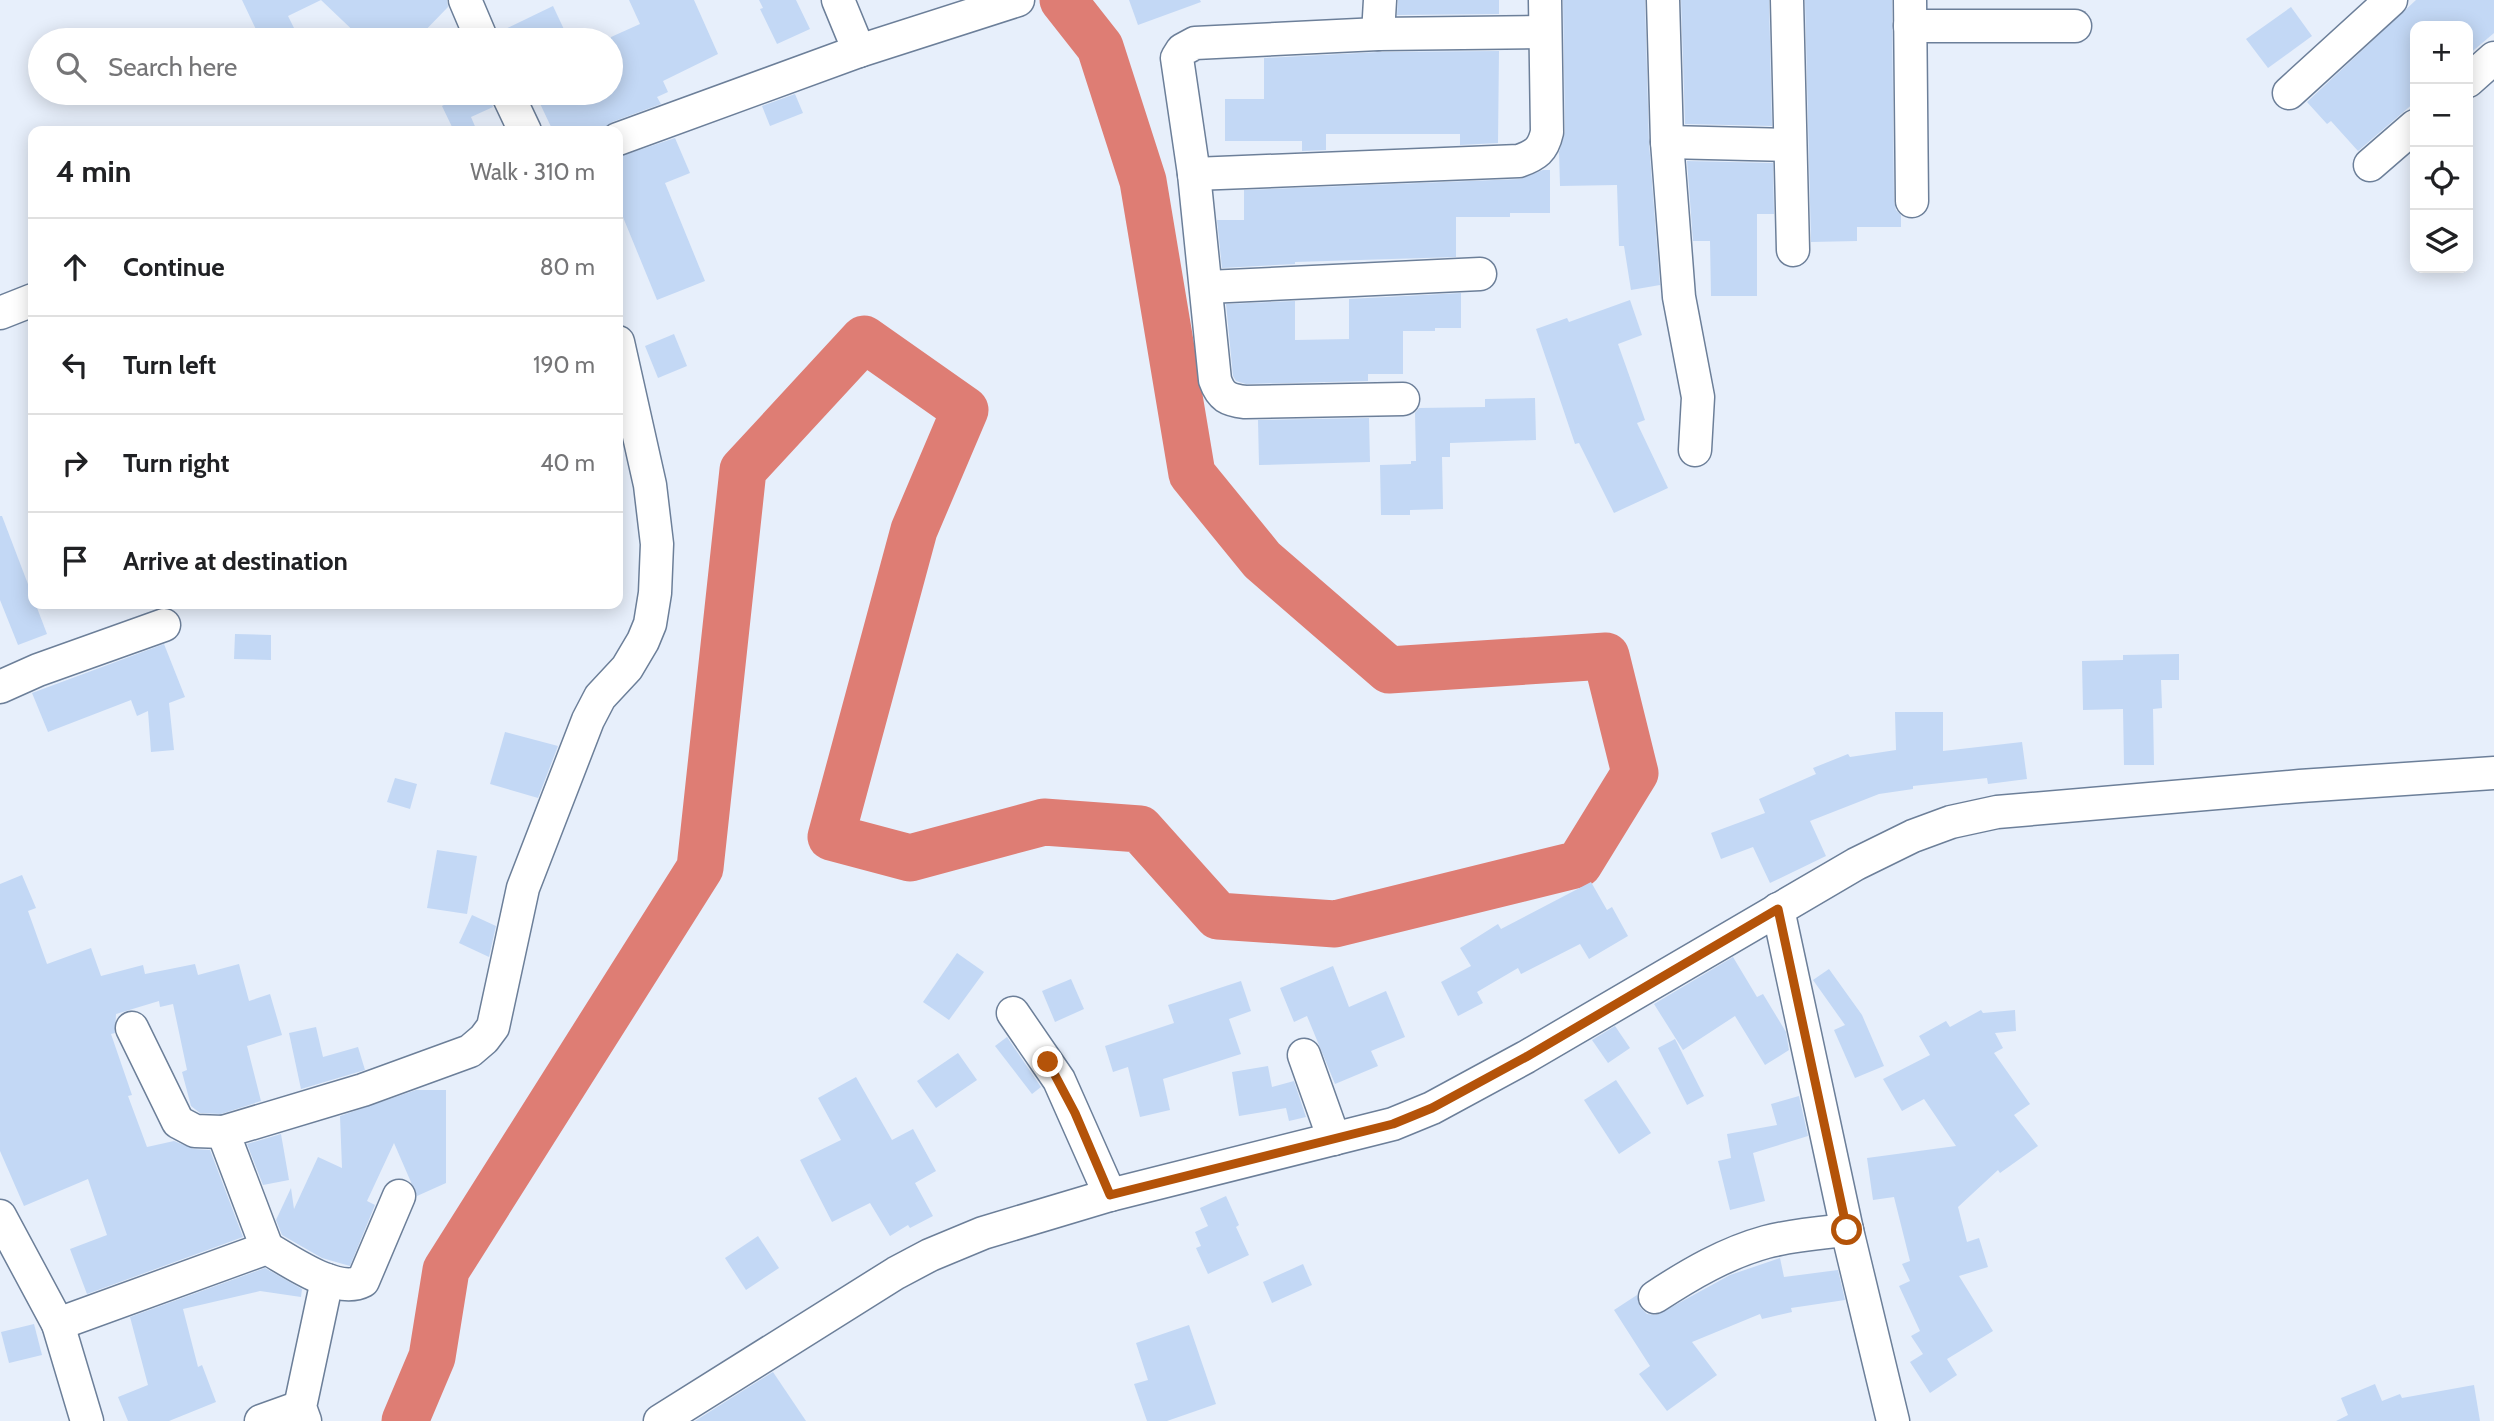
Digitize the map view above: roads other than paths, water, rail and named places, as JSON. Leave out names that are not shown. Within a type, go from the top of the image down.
[{"type":"street","points":[[465,0],[477,28]]},
{"type":"street","points":[[838,0],[859,51]]},
{"type":"street","points":[[623,137],[859,51],[1018,0]]},
{"type":"street","points":[[1378,34],[1380,0]]},
{"type":"street","points":[[1194,174],[1519,161],[1534,156],[1544,147],[1547,132],[1545,0]]},
{"type":"street","points":[[1663,0],[1667,142],[1679,297],[1698,397],[1695,450]]},
{"type":"street","points":[[1787,0],[1793,250]]},
{"type":"street","points":[[2289,93],[2391,0]]},
{"type":"street","points":[[1912,201],[1910,13],[2076,26]]},
{"type":"street","points":[[1402,399],[1245,402],[1228,400],[1219,391],[1194,174],[1177,58],[1182,50],[1195,43],[1378,34],[1544,32]]},
{"type":"street","points":[[2473,77],[2494,58]]},
{"type":"street","points":[[513,105],[523,126]]},
{"type":"street","points":[[2370,165],[2410,130]]},
{"type":"street","points":[[1667,142],[1789,145]]},
{"type":"street","points":[[1207,287],[1480,274]]},
{"type":"street","points":[[0,313],[28,302]]},
{"type":"street","points":[[132,1028],[178,1122],[195,1131],[223,1132],[363,1090],[470,1051],[493,1027],[523,888],[588,720],[600,697],[627,668],[650,624],[655,593],[657,544],[650,485],[623,364]]},
{"type":"street","points":[[0,687],[38,670],[164,625]]},
{"type":"street","points":[[660,1421],[837,1308],[930,1255],[983,1233],[1110,1195],[1393,1124],[1432,1108],[1526,1057],[1856,864],[1913,836],[1951,822],[1997,812],[2300,786],[2494,773]]},
{"type":"street","points":[[1778,909],[1847,1230],[1893,1421]]},
{"type":"street","points":[[1013,1013],[1059,1080],[1110,1195]]},
{"type":"street","points":[[1304,1055],[1334,1139]]},
{"type":"street","points":[[223,1132],[267,1248],[327,1280],[344,1286],[354,1286],[363,1281],[399,1196]]},
{"type":"street","points":[[0,1216],[58,1324],[87,1421]]},
{"type":"street","points":[[1655,1297],[1693,1273],[1746,1248],[1787,1237],[1847,1230]]},
{"type":"street","points":[[58,1324],[267,1248]]},
{"type":"street","points":[[261,1421],[302,1414],[327,1280]]},
{"type":"waterway","points":[[405,1421],[432,1357],[446,1270],[700,868],[743,470],[864,339],[965,410],[914,530],[831,837],[910,858],[1044,822],[1140,829],[1218,916],[1335,924],[1579,864],[1635,773],[1606,656],[1389,670],[1262,560],[1192,474],[1143,181],[1100,47],[1063,0]]}]
